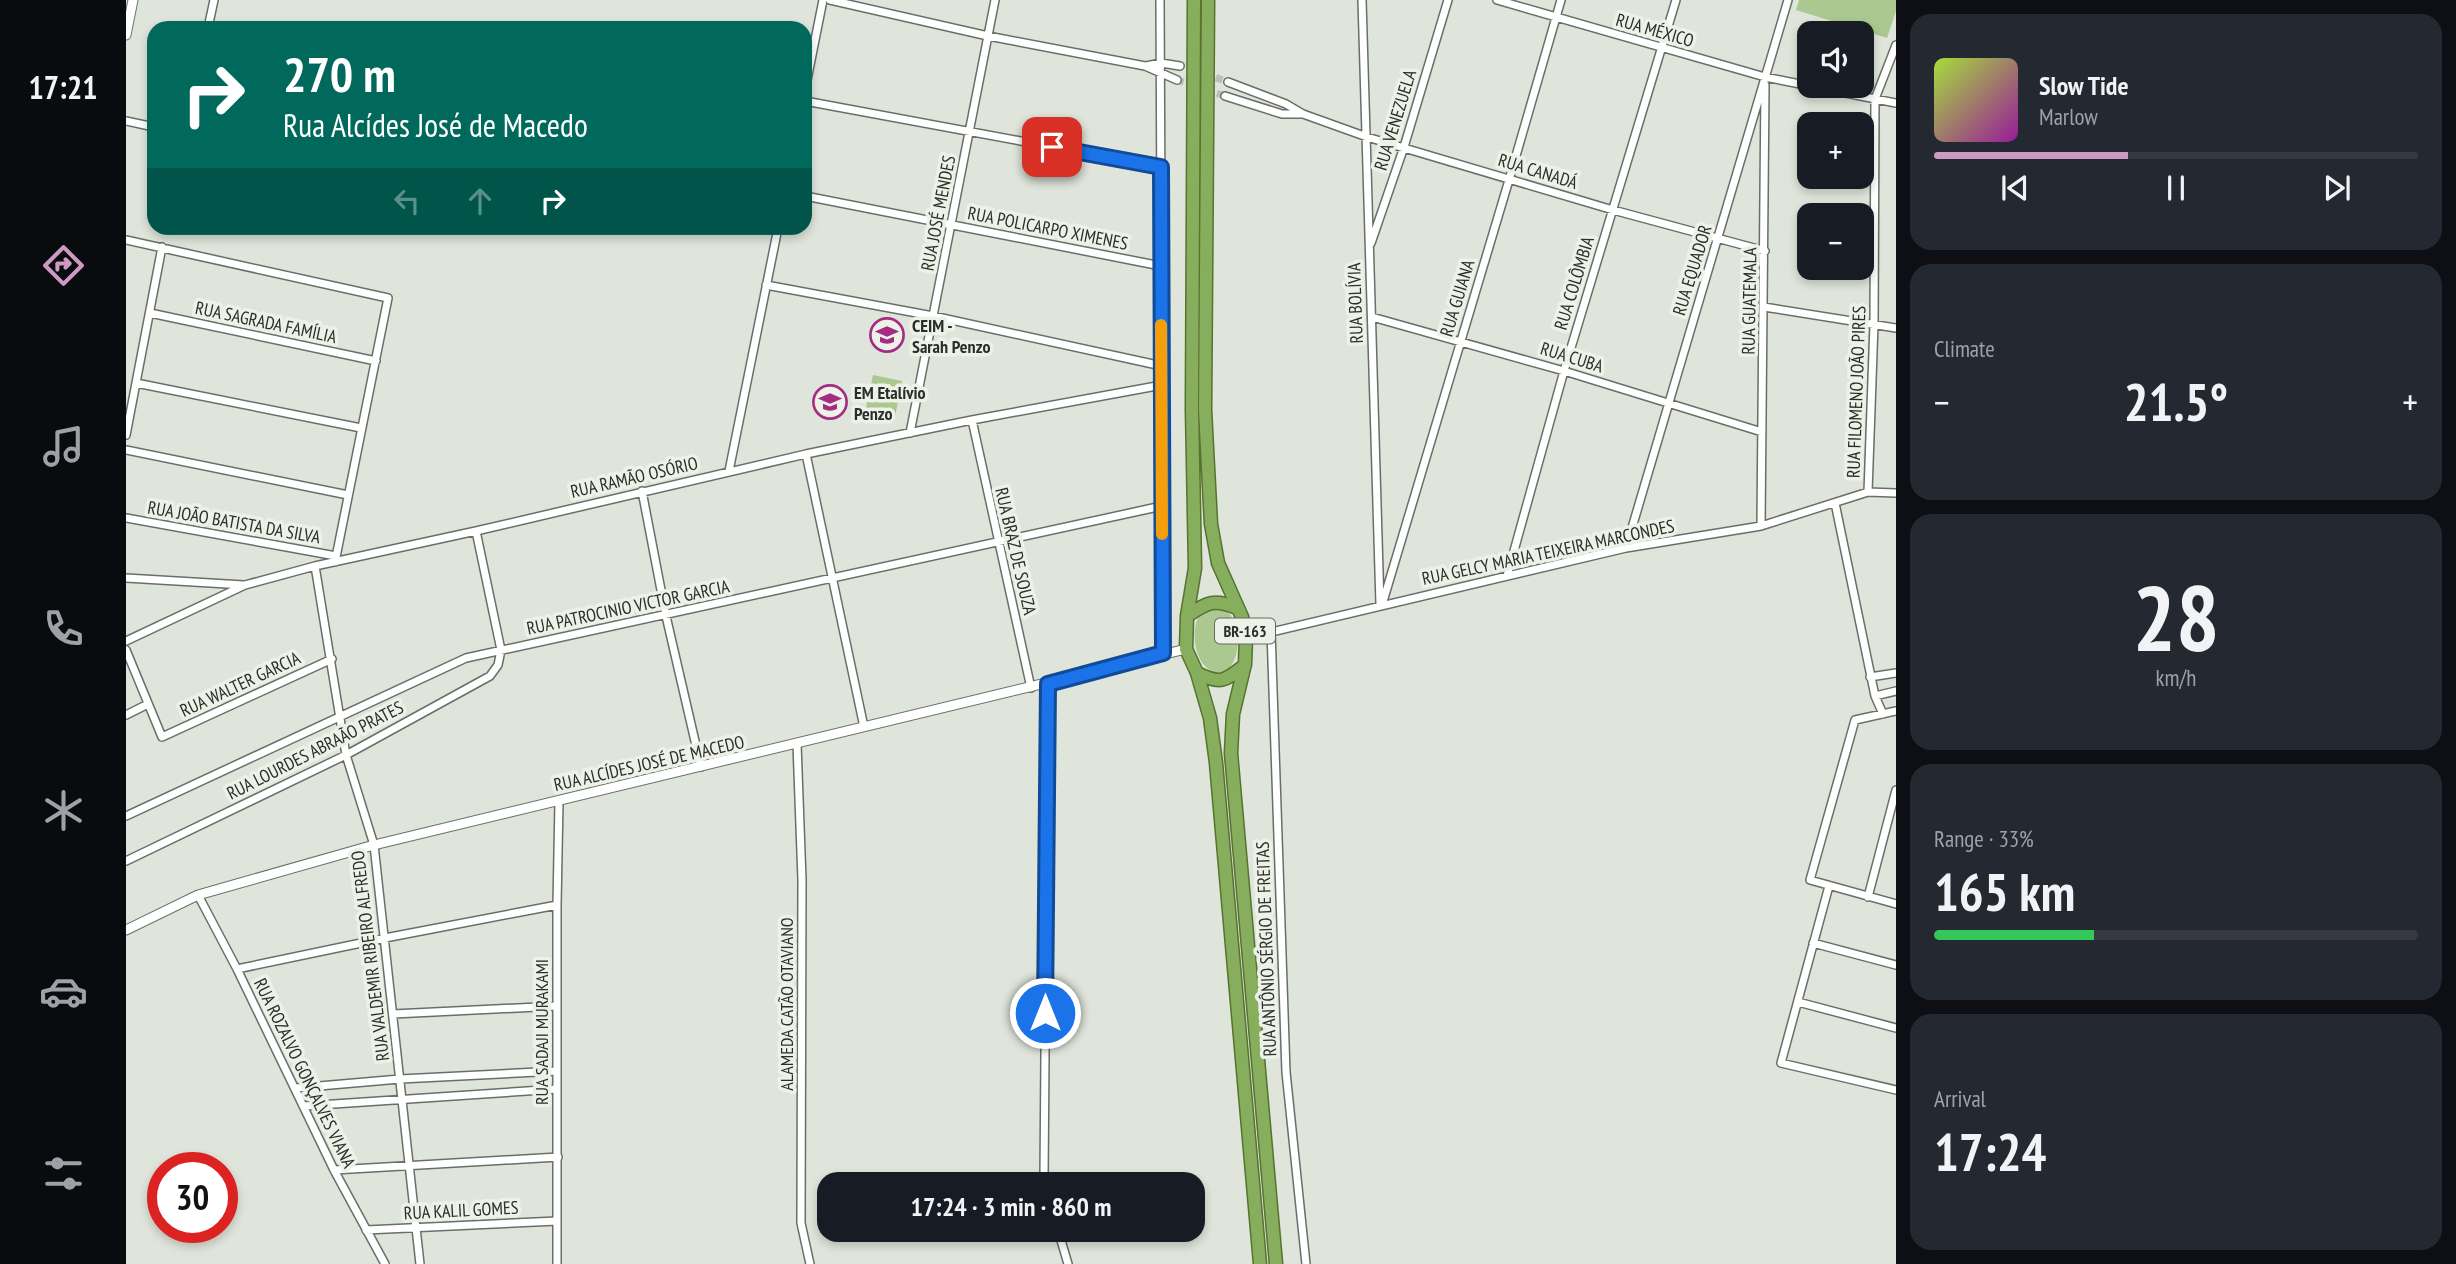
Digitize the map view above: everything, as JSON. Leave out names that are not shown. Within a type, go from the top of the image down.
[{"type":"highway","points":[[1194,0],[1192,409],[1195,568],[1187,616],[1186,649],[1197,673],[1210,718],[1216,763],[1260,1264]]},
{"type":"highway","name":"BR-163","points":[[1208,0],[1205,410],[1211,524],[1218,563],[1242,617],[1246,638],[1245,664],[1233,715],[1231,753],[1276,1264]]},
{"type":"highway","points":[[1187,616],[1208,602],[1223,602],[1237,608]]},
{"type":"highway","points":[[1197,673],[1211,680],[1221,681],[1230,678],[1245,664]]},
{"type":"street","points":[[210,21],[214,0]]},
{"type":"street","points":[[812,55],[823,0]]},
{"type":"street","points":[[830,0],[988,36],[1145,66],[1177,80]]},
{"type":"street","name":"RUA JOSÉ MENDES","points":[[911,433],[995,0]]},
{"type":"street","points":[[1160,0],[1163,653]]},
{"type":"street","name":"RUA BOLÍVIA","points":[[1362,0],[1381,605]]},
{"type":"street","name":"RUA VENEZUELA","points":[[1369,249],[1404,147],[1448,0]]},
{"type":"street","name":"RUA MÉXICO","points":[[1497,0],[1765,77],[1896,103]]},
{"type":"street","name":"RUA GUIANA","points":[[1381,605],[1561,0]]},
{"type":"street","name":"RUA COLÔMBIA","points":[[1507,576],[1564,370],[1676,0]]},
{"type":"street","name":"RUA EQUADOR","points":[[1626,548],[1788,0]]},
{"type":"street","points":[[126,36],[130,4]]},
{"type":"street","name":"RUA FILOMENO JOÃO PIRES","points":[[1868,492],[1874,324],[1874,99],[1896,46]]},
{"type":"street","points":[[1145,66],[1161,63],[1180,66]]},
{"type":"street","name":"RUA GUATEMALA","points":[[1761,526],[1765,77]]},
{"type":"street","points":[[1228,82],[1286,104],[1303,114]]},
{"type":"street","points":[[1225,96],[1282,114],[1303,114]]},
{"type":"street","points":[[812,102],[1161,167]]},
{"type":"street","name":"RUA CANADÁ","points":[[1303,114],[1367,137],[1509,180],[1765,251]]},
{"type":"street","points":[[126,121],[147,126]]},
{"type":"street","name":"RUA POLICARPO XIMENES","points":[[812,197],[1161,266]]},
{"type":"street","points":[[729,471],[777,235]]},
{"type":"street","points":[[126,240],[388,298],[336,559]]},
{"type":"street","points":[[126,435],[162,247]]},
{"type":"street","points":[[766,285],[933,316],[1161,366]]},
{"type":"street","points":[[1765,307],[1896,328]]},
{"type":"street","name":"RUA SAGRADA FAMÍLIA","points":[[150,313],[376,361]]},
{"type":"street","name":"RUA CUBA","points":[[1372,317],[1564,370],[1762,432]]},
{"type":"street","points":[[136,383],[361,428]]},
{"type":"street","name":"RUA RAMÃO OSÓRIO","points":[[126,640],[245,585],[336,559],[476,531],[806,454],[1162,385]]},
{"type":"street","name":"RUA BRAZ DE SOUZA","points":[[972,420],[1031,688]]},
{"type":"street","points":[[126,450],[348,495]]},
{"type":"street","points":[[806,454],[864,727]]},
{"type":"street","points":[[642,491],[666,616],[701,767]]},
{"type":"street","name":"RUA GELCY MARIA TEIXEIRA MARCONDES","points":[[1246,638],[1626,548],[1761,526],[1868,492],[1896,493]]},
{"type":"street","points":[[1835,503],[1870,677],[1883,714]]},
{"type":"street","name":"RUA PATROCINIO VICTOR GARCIA","points":[[126,816],[466,658],[1162,506]]},
{"type":"street","name":"RUA JOÃO BATISTA DA SILVA","points":[[126,518],[336,559]]},
{"type":"street","points":[[476,531],[501,650]]},
{"type":"street","name":"RUA VALDEMIR RIBEIRO ALFREDO","points":[[315,566],[332,659],[338,718],[346,755],[374,845],[420,1264]]},
{"type":"street","points":[[126,578],[245,585]]},
{"type":"street","name":"RUA ANTÔNIO SÉRGIO DE FREITAS","points":[[1271,631],[1286,1072],[1306,1264]]},
{"type":"street","name":"RUA ALCÍDES JOSÉ DE MACEDO","points":[[126,930],[198,895],[374,845],[1186,649]]},
{"type":"street","points":[[126,650],[148,704],[126,715]]},
{"type":"street","name":"RUA LOURDES ABRAÃO PRATES","points":[[126,861],[346,755],[490,676],[498,665],[501,650]]},
{"type":"street","name":"RUA WALTER GARCIA","points":[[148,704],[162,737],[332,659]]},
{"type":"street","points":[[1870,677],[1896,673]]},
{"type":"street","points":[[1044,1172],[1048,684]]},
{"type":"street","points":[[1875,696],[1896,691]]},
{"type":"street","points":[[1896,711],[1855,720],[1810,880],[1896,904]]},
{"type":"street","name":"ALAMEDA CATÃO OTAVIANO","points":[[797,744],[802,880],[801,1223],[810,1264]]},
{"type":"street","points":[[1868,897],[1896,790]]},
{"type":"street","name":"RUA SADAJI MURAKAMI","points":[[557,1264],[559,801]]},
{"type":"street","points":[[1829,886],[1781,1063],[1896,1090]]},
{"type":"street","name":"RUA ROZALVO GONÇALVES VIANA","points":[[198,895],[296,1088],[334,1170],[385,1264]]},
{"type":"street","points":[[237,969],[557,905]]},
{"type":"street","points":[[1813,943],[1896,965]]},
{"type":"street","points":[[1798,1002],[1896,1028]]},
{"type":"street","points":[[393,1014],[557,1006]]},
{"type":"street","points":[[296,1088],[400,1079],[557,1071]]},
{"type":"street","points":[[304,1106],[557,1089]]},
{"type":"street","points":[[334,1170],[558,1157]]},
{"type":"street","name":"RUA KALIL GOMES","points":[[366,1230],[557,1221]]},
{"type":"street","points":[[1062,1242],[1068,1264]]},
{"type":"green space","points":[[1799,0],[1896,0],[1896,11],[1887,38],[1874,34],[1874,21],[1832,21],[1796,10]]},
{"type":"green space","points":[[873,375],[902,381],[894,422],[864,417]]},
{"type":"green space","points":[[1207,605],[1226,609],[1235,624],[1237,651],[1230,667],[1224,673],[1213,672],[1205,666],[1196,646],[1196,623]]},
{"type":"tunnel","points":[[1206,74],[1228,82]]},
{"type":"tunnel","points":[[1177,80],[1225,96]]},
{"type":"slow traffic","points":[[1161,325],[1162,534]]},
{"type":"place","name":"CEIM - Sarah Penzo","points":[[887,335]]},
{"type":"place","name":"EM Etalívio Penzo","points":[[830,402]]},
{"type":"route","points":[[1045,1013],[1048,684],[1163,653],[1161,167],[1052,147]]}]
